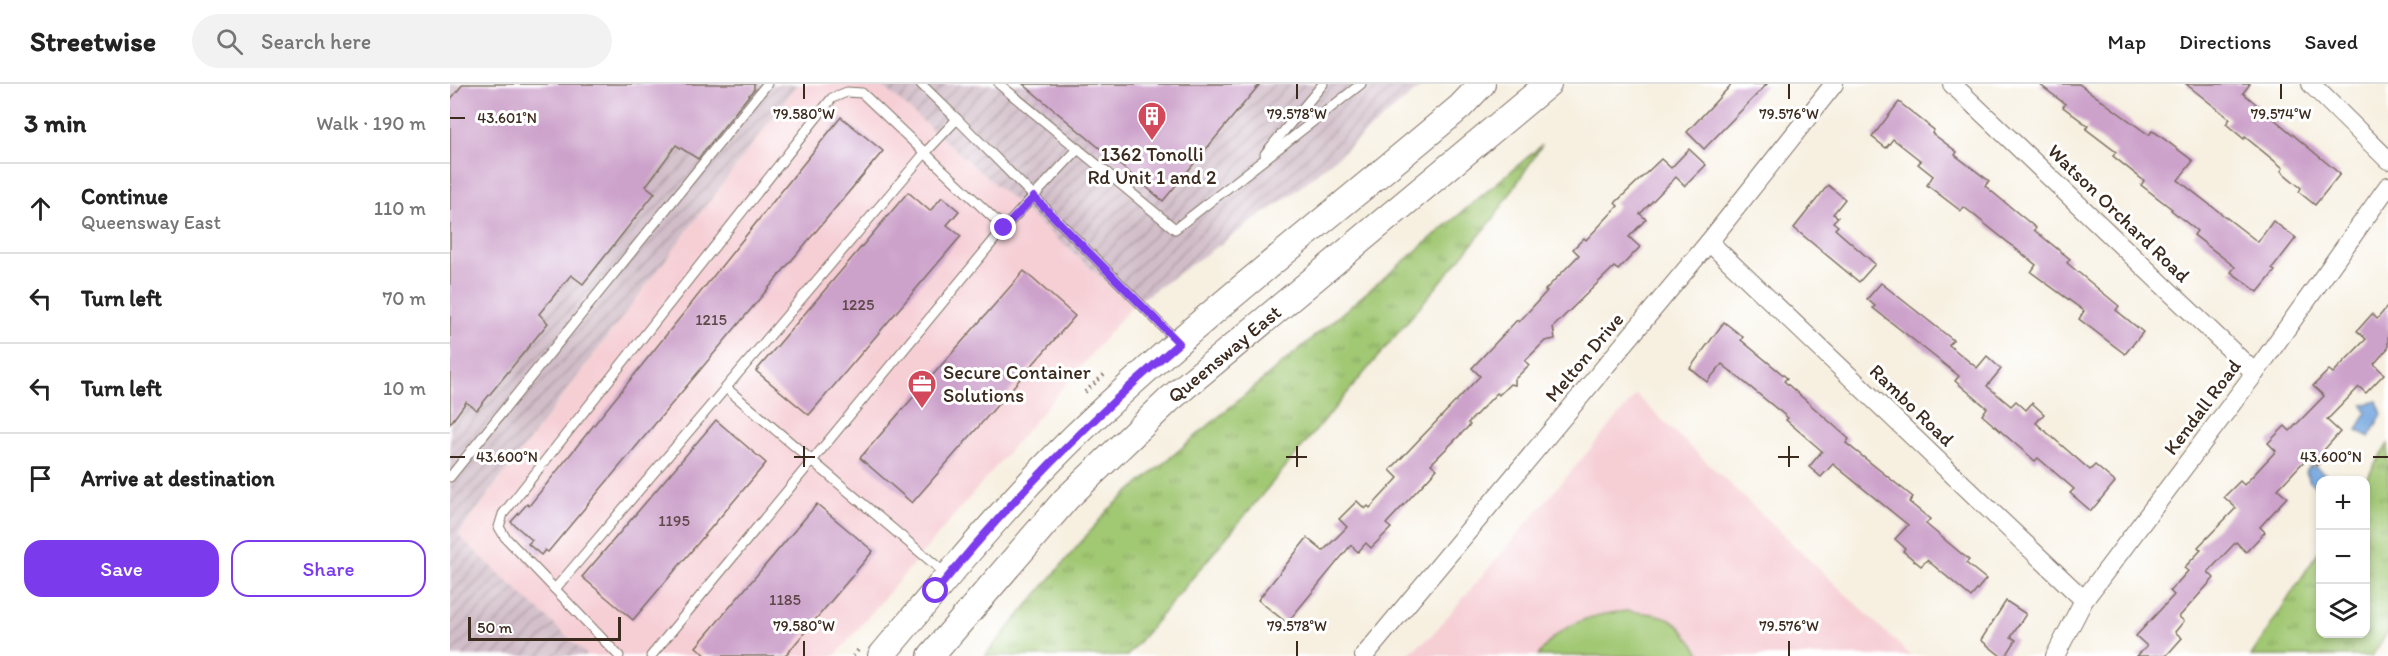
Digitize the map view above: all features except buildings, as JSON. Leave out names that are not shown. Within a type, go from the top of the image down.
[{"type":"main road","name":"Queensway East","points":[[881,656],[948,576],[1053,458],[1093,419],[1179,343],[1461,107],[1482,84]]},
{"type":"main road","name":"Queensway East","points":[[931,656],[1066,499],[1170,399],[1548,84]]},
{"type":"street","name":"Melton Drive","points":[[1364,656],[1709,242],[1834,84]]},
{"type":"street","name":"Watson Orchard Road","points":[[1952,84],[2255,374]]},
{"type":"street","points":[[2311,84],[2388,160]]},
{"type":"street","name":"Kendall Road","points":[[2055,656],[2084,600],[2255,374],[2388,186]]},
{"type":"street","name":"Rambo Road","points":[[1709,242],[2084,600]]},
{"type":"lane","points":[[450,477],[767,84]]},
{"type":"lane","points":[[921,84],[1179,343]]},
{"type":"lane","points":[[999,84],[1175,229],[1361,84]]},
{"type":"lane","points":[[1254,167],[1323,84]]},
{"type":"lane","points":[[619,656],[505,537],[499,526],[503,514],[832,98],[847,92],[862,93],[1004,228]]},
{"type":"lane","points":[[555,589],[925,153],[957,119]]},
{"type":"lane","points":[[651,656],[1004,228],[1078,149]]},
{"type":"lane","points":[[726,388],[948,576]]},
{"type":"shaded area","points":[[450,84],[798,84],[458,535],[588,656],[450,656]]},
{"type":"shaded area","points":[[798,84],[880,84],[1133,305],[835,656],[588,656],[458,536]]},
{"type":"shaded area","points":[[880,84],[1424,84],[1292,194],[1133,305]]},
{"type":"shaded area","points":[[1636,395],[1911,656],[1405,656],[1431,636]]},
{"type":"green space","points":[[1542,145],[1494,218],[1127,656],[985,656],[1108,510]]},
{"type":"green space","points":[[2388,444],[2388,632],[2372,656],[2251,656],[2316,555],[2316,638],[2370,638],[2370,476],[2368,476]]},
{"type":"green space","points":[[1627,611],[1655,614],[1675,622],[1702,656],[1538,656],[1546,645],[1566,628],[1588,618]]},
{"type":"water","points":[[2377,401],[2382,414],[2369,437],[2357,430],[2366,413],[2363,405]]},
{"type":"water","points":[[2310,466],[2316,467],[2328,476],[2316,476],[2316,487],[2310,482],[2306,472]]},
{"type":"place","name":"1362 Tonolli Rd Unit 1 and 2","points":[[1152,142]]},
{"type":"place","name":"Secure Container Solutions","points":[[922,410]]},
{"type":"route","points":[[936,591],[986,531],[1053,458],[1093,419],[1179,343],[1034,197],[1004,228]]}]
